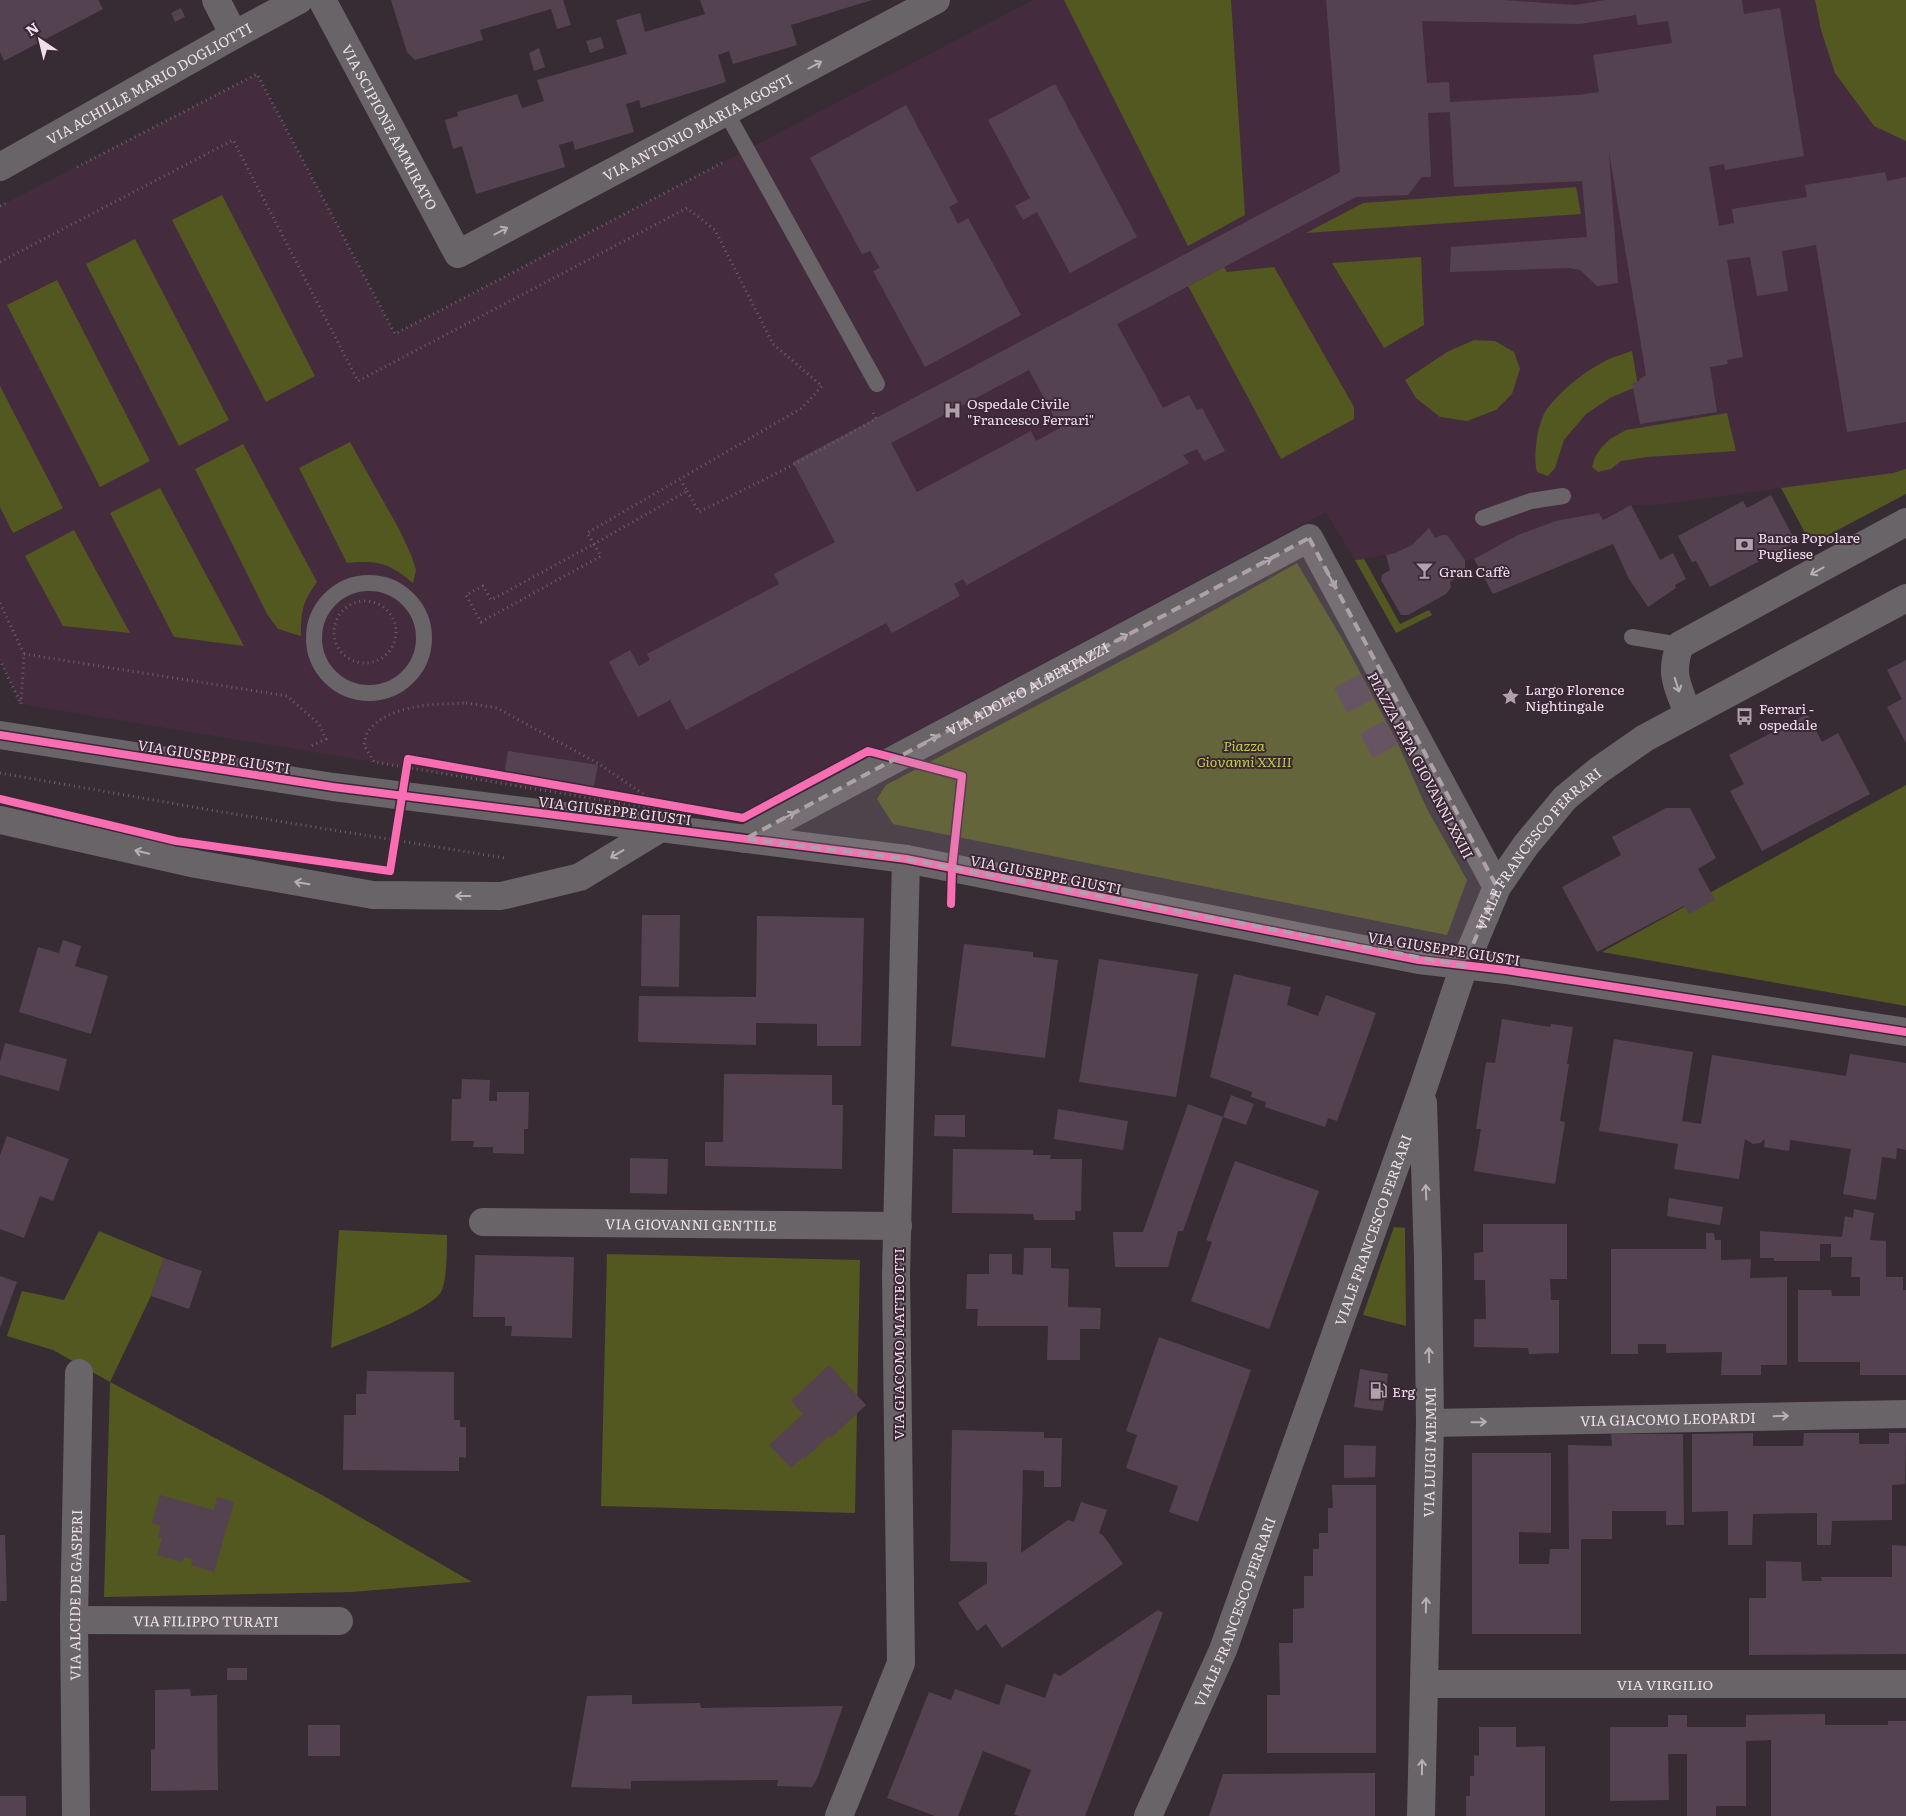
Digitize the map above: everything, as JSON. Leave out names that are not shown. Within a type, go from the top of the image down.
[{"type":"street","points":[[216,0],[234,35]]},
{"type":"street","name":"VIA ACHILLE MARIO DOGLIOTTI","points":[[0,167],[234,35],[300,0]]},
{"type":"street","name":"VIA SCIPIONE AMMIRATO","points":[[322,0],[458,254]]},
{"type":"street","name":"VIA ANTONIO MARIA AGOSTI","points":[[458,254],[936,0]]},
{"type":"street","points":[[1688,714],[1675,678],[1674,661],[1680,645],[1906,522]]},
{"type":"street","name":"VIA ADOLFO ALBERTAZZI","points":[[745,839],[1309,538],[1497,887]]},
{"type":"street","name":"VIALE FRANCESCO FERRARI","points":[[1148,1816],[1223,1650],[1423,1088],[1464,966],[1497,887],[1526,845],[1565,798],[1599,770],[1645,738],[1906,598]]},
{"type":"street","name":"VIA GIUSEPPE GIUSTI","points":[[0,735],[332,787],[906,859],[1419,960],[1506,970],[1906,1032]]},
{"type":"street","name":"VIA GIUSEPPE GIUSTI","points":[[8,822],[196,864],[373,895],[502,896],[580,877],[659,829]]},
{"type":"street","name":"VIA GIACOMO MATTEOTTI","points":[[841,1816],[901,1663],[896,1275],[906,859]]},
{"type":"street","name":"VIA LUIGI MEMMI","points":[[1421,1816],[1430,1423],[1423,1088]]},
{"type":"street","name":"VIA GIOVANNI GENTILE","points":[[483,1222],[898,1226]]},
{"type":"street","name":"VIA ALCIDE DE GASPERI","points":[[76,1816],[74,1620],[79,1373]]},
{"type":"street","name":"VIA GIACOMO LEOPARDI","points":[[1430,1423],[1906,1414]]},
{"type":"street","name":"VIA FILIPPO TURATI","points":[[74,1620],[339,1621]]},
{"type":"street","name":"VIA VIRGILIO","points":[[1424,1684],[1906,1684]]},
{"type":"lane","points":[[726,112],[877,384]]},
{"type":"lane","points":[[1483,518],[1531,501],[1563,496]]},
{"type":"lane","points":[[370,582],[386,585],[400,592],[412,603],[420,617],[424,632],[423,648],[418,663],[408,676],[397,685],[383,691],[369,693],[354,691],[337,684],[324,670],[316,654],[313,636],[317,618],[326,602],[340,591],[354,585],[370,582]]},
{"type":"lane","points":[[1632,638],[1680,645]]},
{"type":"path","points":[[71,170],[257,74],[395,334],[730,158]]},
{"type":"path","points":[[0,206],[9,202]]},
{"type":"path","points":[[687,490],[594,544],[491,600],[483,586],[466,595],[481,622],[601,556],[594,544],[587,533],[680,480],[687,490],[698,512],[789,467],[876,419],[872,410]]},
{"type":"path","points":[[372,602],[388,611],[396,629],[396,640],[384,658],[364,663],[353,661],[344,656],[338,647],[334,637],[334,627],[338,618],[352,604],[372,602]]},
{"type":"path","points":[[0,603],[24,654],[21,704],[0,660]]},
{"type":"path","points":[[24,654],[287,696],[319,724],[326,739],[303,750]]},
{"type":"path","points":[[466,703],[496,708],[598,764],[668,811],[407,763],[374,762],[364,745],[368,731],[386,716],[424,704],[466,703]]},
{"type":"path","points":[[427,762],[676,806]]},
{"type":"path","points":[[394,845],[407,763]]},
{"type":"path","points":[[0,773],[394,845],[510,859]]},
{"type":"highlighted area","points":[[1309,538],[1497,887],[1464,966],[906,859],[745,839]]},
{"type":"shaded area","name":"Ospedale Civile \"Francesco Ferrari\"","points":[[1033,0],[1906,0],[1906,494],[1811,544],[1781,488],[1655,505],[1631,505],[1484,576],[1474,559],[1465,560],[1447,536],[1442,535],[1435,538],[1429,529],[1412,545],[1395,553],[1355,560],[1326,512],[745,823],[21,704],[0,660],[0,206],[257,74],[395,334]]},
{"type":"green space","points":[[1064,0],[1231,0],[1245,215],[1188,246]]},
{"type":"green space","points":[[1815,0],[1906,0],[1906,141],[1874,126],[1835,73],[1821,30]]},
{"type":"green space","points":[[1576,187],[1581,214],[1306,233],[1363,203]]},
{"type":"green space","points":[[222,195],[315,376],[266,402],[172,220]]},
{"type":"green space","points":[[135,239],[229,420],[179,446],[86,264]]},
{"type":"green space","points":[[1421,257],[1424,325],[1384,348],[1332,263]]},
{"type":"green space","points":[[1224,267],[1227,272],[1274,267],[1354,407],[1354,419],[1281,459],[1188,286]]},
{"type":"green space","points":[[57,280],[150,461],[100,487],[7,305]]},
{"type":"green space","points":[[1474,340],[1495,341],[1514,352],[1520,369],[1512,394],[1496,410],[1467,421],[1440,417],[1416,398],[1405,380],[1447,352]]},
{"type":"green space","points":[[1632,351],[1638,386],[1610,398],[1586,414],[1564,440],[1555,468],[1548,476],[1537,472],[1535,457],[1537,440],[1541,422],[1547,409],[1574,381],[1590,369]]},
{"type":"green space","points":[[0,386],[63,508],[13,533],[0,507]]},
{"type":"green space","points":[[1727,413],[1736,451],[1648,457],[1621,461],[1611,469],[1598,472],[1592,467],[1595,457],[1601,448],[1610,439],[1626,430]]},
{"type":"green space","points":[[350,442],[399,529],[412,557],[416,570],[413,583],[397,571],[383,564],[367,562],[347,563],[299,468]]},
{"type":"green space","points":[[243,444],[317,582],[303,608],[301,636],[278,629],[267,614],[195,469]]},
{"type":"green space","points":[[1906,469],[1906,494],[1811,544],[1781,488],[1893,473]]},
{"type":"green space","points":[[160,488],[244,646],[174,637],[110,513]]},
{"type":"green space","points":[[74,530],[130,633],[63,626],[25,556]]},
{"type":"green space","points":[[1364,559],[1400,624],[1429,610],[1432,615],[1396,633],[1355,560]]},
{"type":"green space","name":"Piazza Giovanni XXIII","points":[[1297,563],[1344,642],[1398,744],[1427,809],[1467,880],[1447,935],[893,824],[877,799],[886,785],[1161,640]]},
{"type":"green space","points":[[1906,785],[1906,1006],[1602,952]]},
{"type":"green space","points":[[1394,1227],[1405,1228],[1406,1326],[1363,1315]]},
{"type":"green space","points":[[339,1230],[447,1235],[446,1273],[441,1292],[423,1307],[408,1315],[331,1348]]},
{"type":"green space","points":[[99,1231],[164,1258],[151,1296],[110,1382],[53,1350],[7,1336],[22,1291],[64,1300]]},
{"type":"green space","points":[[607,1254],[860,1260],[855,1513],[601,1506]]},
{"type":"green space","points":[[110,1382],[322,1495],[472,1582],[352,1592],[104,1597]]},
{"type":"building","points":[[0,0],[98,0],[103,9],[4,61],[0,52]]},
{"type":"building","points":[[391,0],[563,0],[571,25],[557,29],[551,9],[480,30],[483,40],[415,60],[407,52]]},
{"type":"building","points":[[700,0],[872,0],[791,25],[797,45],[733,64],[729,51],[718,55],[726,82],[641,108],[639,100],[626,104],[634,132],[575,150],[573,141],[559,145],[565,167],[476,194],[462,146],[453,149],[445,120],[458,116],[457,112],[517,94],[522,108],[544,101],[537,80],[627,54],[616,20],[640,13],[645,32],[705,14]]},
{"type":"building","points":[[1326,0],[1503,0],[1575,5],[1605,0],[1742,0],[1744,14],[1780,8],[1804,156],[1725,170],[1724,164],[1709,167],[1719,226],[1734,223],[1732,209],[1807,197],[1805,185],[1885,172],[1887,181],[1906,177],[1906,422],[1847,432],[1816,245],[1782,251],[1788,291],[1757,296],[1750,257],[1727,260],[1743,357],[1727,360],[1728,364],[1710,367],[1717,412],[1640,424],[1632,383],[1639,381],[1646,375],[1609,152],[1618,283],[1597,286],[1580,270],[1569,268],[1450,272],[1451,247],[1587,237],[1582,181],[1454,187],[1450,112],[1428,113],[1431,177],[1422,177],[1408,195],[1356,197],[1117,324],[1163,408],[1189,395],[1197,410],[1202,408],[1225,451],[1204,461],[1197,449],[1183,455],[1189,463],[967,585],[963,579],[954,584],[960,596],[892,633],[886,623],[686,730],[670,700],[638,717],[609,662],[630,650],[639,666],[650,660],[647,654],[779,584],[774,574],[835,542],[793,462],[1340,172]],"holes":[[[1636,15],[1638,25],[1668,21],[1672,43],[1593,55],[1599,92],[1578,95],[1450,102],[1449,82],[1427,83],[1422,21],[1580,24]],[[1029,370],[1060,428],[1036,441],[1031,431],[917,492],[891,443]]]},
{"type":"building","points":[[181,8],[185,17],[175,22],[171,13]]},
{"type":"building","points":[[601,37],[604,48],[590,53],[586,41]]},
{"type":"building","points":[[539,48],[545,67],[534,71],[529,53]]},
{"type":"building","points":[[1055,84],[1137,237],[1070,273],[1037,212],[1023,220],[1015,206],[1030,198],[988,120]]},
{"type":"building","points":[[906,105],[958,202],[949,207],[958,224],[968,218],[1021,315],[925,367],[873,271],[880,268],[870,251],[862,254],[810,158]]},
{"type":"building","points":[[1771,495],[1796,542],[1710,587],[1696,561],[1692,562],[1678,536],[1743,501],[1747,508]]},
{"type":"building","points":[[1631,505],[1660,560],[1673,553],[1686,579],[1675,585],[1676,588],[1648,607],[1629,579],[1613,544],[1493,594],[1474,559],[1518,535],[1556,521],[1599,513],[1603,520]]},
{"type":"building","name":"Gran Caffè","points":[[1429,528],[1435,538],[1447,535],[1465,560],[1465,568],[1462,574],[1450,582],[1451,587],[1446,594],[1408,615],[1401,615],[1381,580],[1382,575],[1390,570],[1386,555],[1412,545]]},
{"type":"building","points":[[1906,660],[1906,743],[1887,707],[1902,699],[1887,670]]},
{"type":"building","points":[[1360,674],[1373,699],[1347,713],[1334,688]]},
{"type":"building","points":[[1807,714],[1822,742],[1838,733],[1870,794],[1762,851],[1730,791],[1744,784],[1729,755]]},
{"type":"building","points":[[1384,721],[1398,744],[1373,758],[1360,734]]},
{"type":"building","points":[[508,751],[598,765],[593,790],[504,776]]},
{"type":"building","points":[[1666,808],[1690,808],[1716,858],[1698,869],[1715,900],[1689,914],[1684,906],[1597,952],[1562,887],[1621,855],[1612,837]]},
{"type":"building","points":[[642,915],[680,915],[679,987],[641,986]]},
{"type":"building","points":[[757,916],[864,918],[861,1046],[817,1046],[817,1024],[756,1023],[756,1045],[638,1042],[639,996],[756,997]]},
{"type":"building","points":[[63,940],[81,946],[75,966],[108,976],[91,1034],[19,1012],[38,947],[59,953]]},
{"type":"building","points":[[964,944],[1033,952],[1033,957],[1058,960],[1045,1058],[951,1046]]},
{"type":"building","points":[[1099,959],[1198,974],[1176,1097],[1079,1082]]},
{"type":"building","points":[[1234,974],[1291,987],[1287,1005],[1318,1016],[1326,995],[1376,1013],[1337,1121],[1328,1118],[1325,1127],[1265,1107],[1266,1102],[1251,1097],[1252,1092],[1210,1077]]},
{"type":"building","points":[[1502,1019],[1550,1027],[1551,1024],[1573,1027],[1560,1121],[1565,1122],[1555,1184],[1474,1171],[1481,1129],[1476,1129],[1486,1062],[1495,1063]]},
{"type":"building","points":[[1614,1039],[1693,1052],[1682,1121],[1701,1124],[1712,1055],[1846,1076],[1850,1054],[1906,1063],[1906,1150],[1897,1148],[1896,1159],[1882,1157],[1876,1200],[1843,1194],[1851,1149],[1790,1140],[1789,1151],[1764,1147],[1765,1139],[1760,1143],[1753,1144],[1745,1139],[1739,1179],[1674,1169],[1678,1144],[1599,1131]]},
{"type":"building","points":[[5,1043],[67,1059],[59,1091],[0,1075],[0,1062]]},
{"type":"building","points":[[724,1074],[832,1075],[832,1105],[843,1105],[842,1169],[705,1166],[705,1142],[723,1142]]},
{"type":"building","points":[[462,1079],[490,1080],[489,1101],[497,1101],[497,1092],[529,1092],[528,1129],[524,1129],[524,1154],[493,1153],[493,1147],[473,1147],[474,1141],[451,1141],[452,1099],[461,1099]]},
{"type":"building","points":[[1231,1095],[1254,1104],[1246,1125],[1223,1117]]},
{"type":"building","points":[[1188,1104],[1223,1117],[1183,1231],[1178,1231],[1168,1267],[1115,1267],[1113,1232],[1143,1232]]},
{"type":"building","points":[[1058,1109],[1128,1121],[1123,1150],[1054,1139]]},
{"type":"building","points":[[935,1115],[965,1115],[965,1137],[934,1136]]},
{"type":"building","points":[[7,1136],[69,1159],[53,1201],[40,1196],[24,1238],[0,1229],[0,1155]]},
{"type":"building","points":[[953,1149],[1033,1150],[1033,1155],[1051,1155],[1050,1159],[1082,1159],[1081,1211],[1075,1211],[1075,1220],[1034,1220],[1033,1214],[952,1213]]},
{"type":"building","points":[[630,1158],[668,1159],[667,1194],[630,1193]]},
{"type":"building","points":[[1235,1161],[1319,1191],[1269,1329],[1191,1301],[1212,1242],[1206,1240]]},
{"type":"building","points":[[1669,1198],[1723,1207],[1720,1225],[1667,1216]]},
{"type":"building","points":[[1854,1209],[1874,1213],[1870,1240],[1886,1241],[1886,1277],[1903,1277],[1903,1290],[1906,1290],[1906,1375],[1860,1375],[1860,1362],[1798,1362],[1798,1290],[1831,1290],[1832,1296],[1860,1296],[1860,1277],[1851,1277],[1852,1257],[1831,1257],[1831,1244],[1820,1244],[1820,1261],[1774,1261],[1774,1258],[1760,1258],[1760,1231],[1842,1237],[1845,1216],[1853,1218]]},
{"type":"building","points":[[1483,1224],[1567,1224],[1567,1279],[1550,1279],[1551,1300],[1559,1300],[1559,1353],[1529,1354],[1528,1348],[1474,1347],[1474,1319],[1486,1319],[1485,1280],[1474,1280],[1474,1253],[1483,1252]]},
{"type":"building","points":[[1706,1233],[1714,1233],[1715,1240],[1721,1240],[1721,1260],[1751,1259],[1750,1278],[1787,1277],[1787,1365],[1761,1365],[1761,1375],[1721,1375],[1722,1352],[1666,1353],[1666,1344],[1638,1344],[1638,1354],[1611,1354],[1611,1249],[1706,1249]]},
{"type":"building","points":[[1024,1248],[1051,1248],[1051,1268],[1069,1269],[1068,1307],[1101,1308],[1100,1329],[1080,1329],[1080,1360],[1047,1360],[1048,1326],[977,1326],[978,1309],[966,1309],[967,1274],[989,1274],[989,1254],[1012,1254],[1012,1274],[1023,1275]]},
{"type":"building","points":[[475,1255],[574,1257],[572,1338],[511,1336],[512,1326],[505,1326],[505,1317],[473,1317]]},
{"type":"building","points":[[164,1258],[202,1271],[189,1309],[151,1296]]},
{"type":"building","points":[[0,1276],[17,1282],[0,1328]]},
{"type":"building","points":[[1159,1337],[1251,1370],[1198,1522],[1169,1512],[1178,1486],[1126,1468],[1137,1435],[1126,1431]]},
{"type":"building","points":[[829,1365],[866,1405],[831,1438],[829,1436],[791,1468],[769,1445],[803,1414],[791,1401]]},
{"type":"building","points":[[1360,1369],[1388,1374],[1383,1411],[1354,1407]]},
{"type":"building","points":[[367,1371],[454,1372],[454,1420],[460,1420],[460,1427],[466,1427],[466,1458],[459,1457],[459,1471],[343,1470],[344,1415],[356,1415],[356,1394],[366,1394]]},
{"type":"building","points":[[952,1430],[1044,1432],[1044,1438],[1062,1438],[1061,1487],[1044,1487],[1044,1471],[1023,1470],[1021,1553],[1068,1520],[1074,1522],[1081,1502],[1107,1510],[1099,1533],[1103,1535],[1123,1564],[1002,1648],[986,1624],[977,1631],[958,1603],[987,1583],[987,1562],[950,1561]]},
{"type":"building","points":[[1753,1433],[1753,1446],[1803,1446],[1804,1433],[1859,1433],[1859,1444],[1889,1444],[1889,1433],[1906,1433],[1905,1484],[1892,1485],[1892,1520],[1832,1521],[1831,1545],[1817,1545],[1817,1513],[1753,1514],[1752,1545],[1728,1545],[1728,1511],[1692,1512],[1692,1434]]},
{"type":"building","points":[[1611,1434],[1683,1434],[1684,1525],[1666,1525],[1666,1511],[1612,1511],[1612,1539],[1581,1539],[1581,1634],[1472,1634],[1472,1453],[1551,1453],[1551,1533],[1519,1532],[1519,1564],[1549,1564],[1550,1549],[1569,1549],[1568,1445],[1612,1446]]},
{"type":"building","points":[[1344,1445],[1376,1446],[1375,1477],[1344,1478]]},
{"type":"building","points":[[1332,1485],[1376,1485],[1376,1753],[1267,1753],[1267,1695],[1280,1695],[1279,1643],[1293,1643],[1293,1609],[1304,1608],[1304,1576],[1313,1576],[1313,1549],[1319,1549],[1319,1533],[1328,1533],[1328,1508],[1333,1508]]},
{"type":"building","points":[[160,1495],[214,1510],[217,1497],[234,1502],[214,1572],[191,1565],[192,1559],[184,1557],[182,1562],[157,1555],[162,1538],[158,1537],[161,1526],[152,1523]]},
{"type":"building","points":[[0,1535],[5,1535],[7,1601],[0,1601]]},
{"type":"building","points":[[1892,1545],[1906,1546],[1906,1654],[1749,1655],[1749,1598],[1766,1598],[1766,1561],[1801,1562],[1802,1581],[1822,1581],[1821,1577],[1892,1577]]},
{"type":"building","points":[[1158,1610],[1163,1613],[1085,1816],[1018,1816],[1014,1814],[1031,1770],[983,1751],[958,1816],[935,1816],[887,1798],[929,1692],[951,1700],[955,1689],[999,1705],[1006,1684],[1045,1698],[1054,1673],[1060,1676]]},
{"type":"building","points":[[227,1668],[247,1668],[247,1680],[227,1680]]},
{"type":"building","points":[[190,1689],[191,1696],[217,1695],[218,1790],[151,1791],[151,1750],[155,1749],[155,1690]]},
{"type":"building","points":[[632,1695],[632,1704],[700,1703],[701,1708],[843,1706],[817,1779],[812,1787],[777,1786],[778,1780],[631,1781],[631,1789],[571,1787],[587,1696]]},
{"type":"building","points":[[1825,1714],[1825,1725],[1888,1725],[1888,1721],[1906,1721],[1906,1816],[1771,1816],[1771,1740],[1746,1741],[1746,1806],[1716,1806],[1716,1816],[1687,1816],[1687,1754],[1668,1754],[1669,1800],[1610,1801],[1610,1727],[1668,1727],[1668,1715],[1687,1715],[1687,1727],[1746,1727],[1746,1715]]},
{"type":"building","points":[[308,1725],[340,1725],[340,1756],[308,1756]]},
{"type":"building","points":[[1479,1727],[1516,1727],[1516,1747],[1545,1746],[1545,1816],[1466,1816],[1466,1796],[1470,1796],[1470,1776],[1474,1776],[1474,1755],[1479,1756]]},
{"type":"building","points":[[1375,1773],[1375,1816],[1209,1816],[1223,1774]]},
{"type":"building","points":[[0,1796],[26,1796],[26,1816],[0,1816]]},
{"type":"cycle path","points":[[0,735],[333,787],[906,859],[1419,960],[1506,970],[1906,1032]]},
{"type":"cycle path","points":[[0,799],[176,841],[390,871],[408,759],[743,818],[868,751],[962,776],[952,868],[951,904]]},
{"type":"place","name":"Ospedale Civile \"Francesco Ferrari\"","points":[[953,411]]},
{"type":"place","name":"Banca Popolare Pugliese","points":[[1744,545]]},
{"type":"place","name":"Gran Caffè","points":[[1425,571]]},
{"type":"place","name":"Largo Florence Nightingale","points":[[1511,697]]},
{"type":"place","name":"Ferrari - ospedale","points":[[1745,716]]},
{"type":"place","name":"Erg","points":[[1378,1391]]}]
